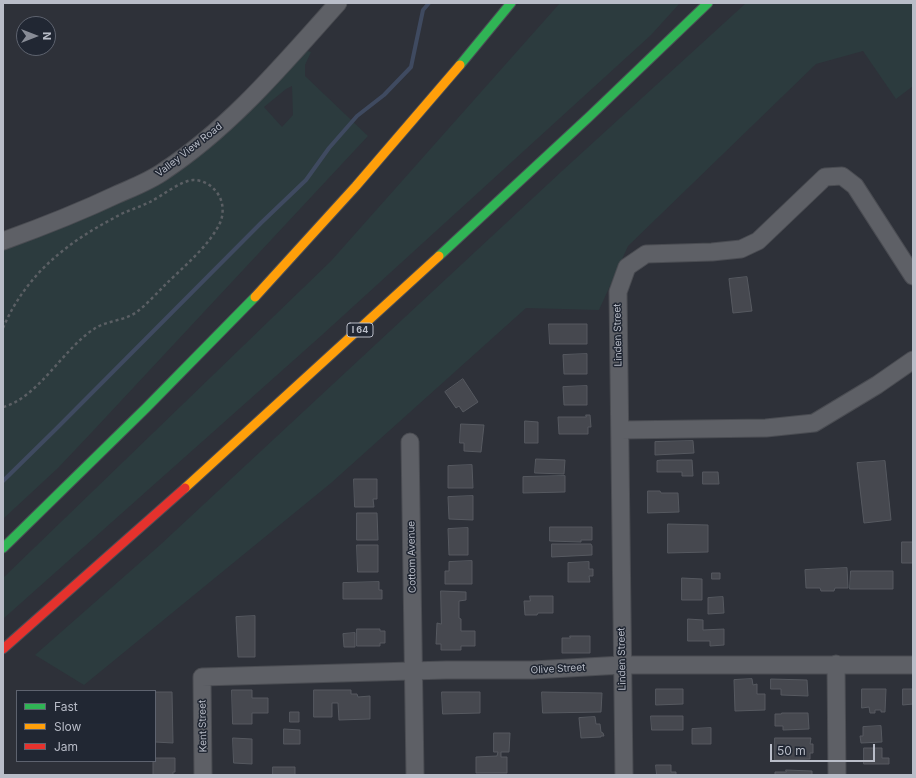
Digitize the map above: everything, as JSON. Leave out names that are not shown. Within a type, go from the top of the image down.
[{"type":"highway","points":[[3,548],[192,362],[285,265],[387,153],[511,3]]},
{"type":"highway","name":"I 64","points":[[3,649],[178,495],[349,340],[610,98],[708,3]]},
{"type":"street","name":"Valley View Road","points":[[3,240],[80,212],[144,183],[164,172],[203,142],[240,109],[338,3]]},
{"type":"street","name":"Linden Street","points":[[624,775],[618,292],[626,267],[646,254],[712,252],[741,248],[758,241],[825,177],[842,176],[855,186],[913,276]]},
{"type":"street","points":[[620,430],[766,428],[814,423],[877,385],[913,360]]},
{"type":"street","name":"Cottom Avenue","points":[[410,442],[415,775]]},
{"type":"street","points":[[836,664],[836,775]]},
{"type":"street","name":"Olive Street","points":[[202,677],[446,670],[533,670],[622,665],[913,664]]},
{"type":"street","name":"Kent Street","points":[[202,677],[203,775]]},
{"type":"path","points":[[3,328],[22,295],[40,271],[62,250],[85,234],[115,217],[148,203],[191,180],[202,181],[212,187],[219,195],[223,205],[222,215],[214,233],[198,252],[138,312],[106,322],[94,329],[60,360],[29,392],[18,401],[3,407]]},
{"type":"shaded area","points":[[560,3],[680,3],[651,35],[322,335],[3,619],[3,578],[331,261]]},
{"type":"shaded area","points":[[746,3],[913,3],[913,86],[896,99],[863,51],[816,64],[628,246],[599,310],[526,308],[331,483],[84,685],[35,655],[160,545],[562,171]]},
{"type":"shaded area","points":[[304,50],[311,52],[305,65],[305,76],[368,136],[58,468],[3,519],[3,246],[132,194]],"holes":[[[292,86],[293,115],[282,127],[264,107]]]},
{"type":"building","points":[[747,277],[752,311],[733,313],[729,279]]},
{"type":"building","points":[[549,324],[587,324],[587,344],[550,344]]},
{"type":"building","points":[[587,354],[587,374],[564,374],[563,355]]},
{"type":"building","points":[[463,379],[478,402],[463,412],[459,406],[456,408],[445,392]]},
{"type":"building","points":[[587,386],[587,405],[564,405],[563,387]]},
{"type":"building","points":[[586,415],[590,415],[591,427],[588,427],[588,434],[559,434],[558,417],[586,417]]},
{"type":"building","points":[[525,421],[538,422],[538,443],[525,443]]},
{"type":"building","points":[[461,424],[484,425],[481,452],[464,451],[464,443],[460,443]]},
{"type":"building","points":[[693,441],[694,453],[655,455],[655,442]]},
{"type":"building","points":[[536,459],[565,460],[564,474],[535,473]]},
{"type":"building","points":[[692,460],[693,476],[682,476],[682,472],[657,472],[657,461]]},
{"type":"building","points":[[885,461],[891,520],[864,523],[857,463]]},
{"type":"building","points":[[472,465],[473,488],[448,488],[448,466]]},
{"type":"building","points":[[703,472],[718,472],[719,484],[703,484]]},
{"type":"building","points":[[565,476],[565,492],[523,493],[523,477]]},
{"type":"building","points":[[354,479],[377,479],[377,499],[373,499],[374,507],[355,507]]},
{"type":"building","points":[[648,491],[678,493],[679,512],[648,513]]},
{"type":"building","points":[[473,496],[473,520],[449,519],[448,497]]},
{"type":"building","points":[[357,513],[377,513],[378,540],[357,540]]},
{"type":"building","points":[[668,524],[708,525],[708,552],[668,553]]},
{"type":"building","points":[[550,527],[592,527],[592,540],[581,540],[581,542],[550,541]]},
{"type":"building","points":[[468,528],[468,555],[449,555],[448,529]]},
{"type":"building","points":[[902,542],[913,542],[913,563],[902,563]]},
{"type":"building","points":[[552,544],[591,544],[592,555],[552,557]]},
{"type":"building","points":[[357,545],[378,545],[378,572],[358,572]]},
{"type":"building","points":[[472,561],[472,584],[445,584],[445,571],[449,571],[449,562]]},
{"type":"building","points":[[589,562],[589,569],[593,569],[593,576],[589,576],[590,582],[568,582],[568,563]]},
{"type":"building","points":[[847,568],[848,588],[835,588],[834,591],[821,591],[820,588],[806,588],[805,570]]},
{"type":"building","points":[[851,571],[893,571],[893,589],[850,589]]},
{"type":"building","points":[[712,573],[720,573],[720,579],[712,579]]},
{"type":"building","points":[[682,578],[702,579],[702,600],[682,600]]},
{"type":"building","points":[[379,582],[379,590],[382,590],[382,599],[343,599],[343,583]]},
{"type":"building","points":[[441,591],[466,592],[466,600],[459,601],[461,631],[475,631],[475,646],[461,646],[461,650],[441,650],[441,644],[436,644],[437,623],[441,624]]},
{"type":"building","points":[[530,596],[553,596],[553,613],[525,615],[524,601],[530,601]]},
{"type":"building","points":[[723,597],[724,613],[708,614],[708,598]]},
{"type":"building","points":[[255,616],[255,657],[238,657],[236,617]]},
{"type":"building","points":[[688,619],[703,620],[703,630],[724,629],[724,645],[710,646],[710,641],[688,641]]},
{"type":"building","points":[[357,629],[380,629],[380,631],[385,631],[385,643],[380,643],[380,646],[357,646]]},
{"type":"building","points":[[355,633],[355,647],[344,647],[343,634]]},
{"type":"building","points":[[570,636],[590,636],[590,653],[562,653],[562,638],[570,638]]},
{"type":"building","points":[[752,679],[753,685],[757,684],[757,694],[765,694],[765,710],[735,711],[734,680]]},
{"type":"building","points":[[771,679],[807,680],[808,696],[781,695],[781,689],[771,689]]},
{"type":"building","points":[[656,689],[683,689],[683,704],[656,705]]},
{"type":"building","points":[[862,689],[886,689],[885,712],[875,710],[875,713],[870,713],[869,707],[862,708]]},
{"type":"building","points":[[903,689],[913,689],[913,704],[903,705]]},
{"type":"building","points":[[232,690],[252,690],[252,698],[268,698],[268,713],[252,713],[252,724],[233,724]]},
{"type":"building","points":[[314,690],[351,690],[351,694],[357,694],[358,697],[370,696],[370,719],[339,720],[338,703],[332,703],[332,717],[314,717]]},
{"type":"building","points":[[156,692],[172,692],[173,743],[156,742]]},
{"type":"building","points":[[442,692],[480,692],[480,713],[443,714]]},
{"type":"building","points":[[542,692],[602,693],[601,712],[543,713]]},
{"type":"building","points":[[290,712],[299,712],[299,722],[290,722]]},
{"type":"building","points":[[808,713],[809,729],[783,730],[783,726],[775,726],[775,714]]},
{"type":"building","points":[[651,716],[683,716],[683,730],[652,730]]},
{"type":"building","points":[[595,717],[596,724],[600,724],[601,732],[604,736],[581,738],[579,718]]},
{"type":"building","points":[[881,726],[882,742],[861,743],[860,736],[863,736],[863,727]]},
{"type":"building","points":[[711,728],[711,744],[692,744],[692,729]]},
{"type":"building","points":[[284,729],[300,730],[300,744],[284,744]]},
{"type":"building","points":[[494,733],[510,733],[509,752],[501,752],[501,757],[507,757],[507,773],[476,773],[476,757],[497,756],[498,752],[494,752]]},
{"type":"building","points":[[233,738],[252,739],[252,764],[234,763]]},
{"type":"building","points":[[775,738],[811,738],[810,744],[813,744],[813,753],[810,753],[810,759],[775,760]]},
{"type":"building","points":[[864,748],[882,748],[882,758],[889,758],[889,764],[864,764]]},
{"type":"building","points":[[156,758],[175,758],[175,772],[173,772],[173,775],[153,775],[153,762],[156,762]]},
{"type":"building","points":[[656,765],[671,765],[671,772],[676,772],[676,775],[657,775]]},
{"type":"building","points":[[273,767],[295,767],[295,775],[273,775]]},
{"type":"building","points":[[786,770],[812,771],[812,775],[775,775],[775,772],[786,772]]},
{"type":"waterway","points":[[3,481],[261,223],[306,180],[329,148],[357,116],[384,95],[411,67],[423,10],[429,3]]},
{"type":"traffic: fast","points":[[460,65],[511,3]]},
{"type":"traffic: fast","points":[[439,256],[590,116],[708,3]]},
{"type":"traffic: fast","points":[[3,548],[146,408],[255,297]]},
{"type":"traffic: slow","points":[[255,297],[356,186],[460,65]]},
{"type":"traffic: slow","points":[[185,488],[439,256]]},
{"type":"traffic: jam","points":[[3,649],[185,488]]}]
